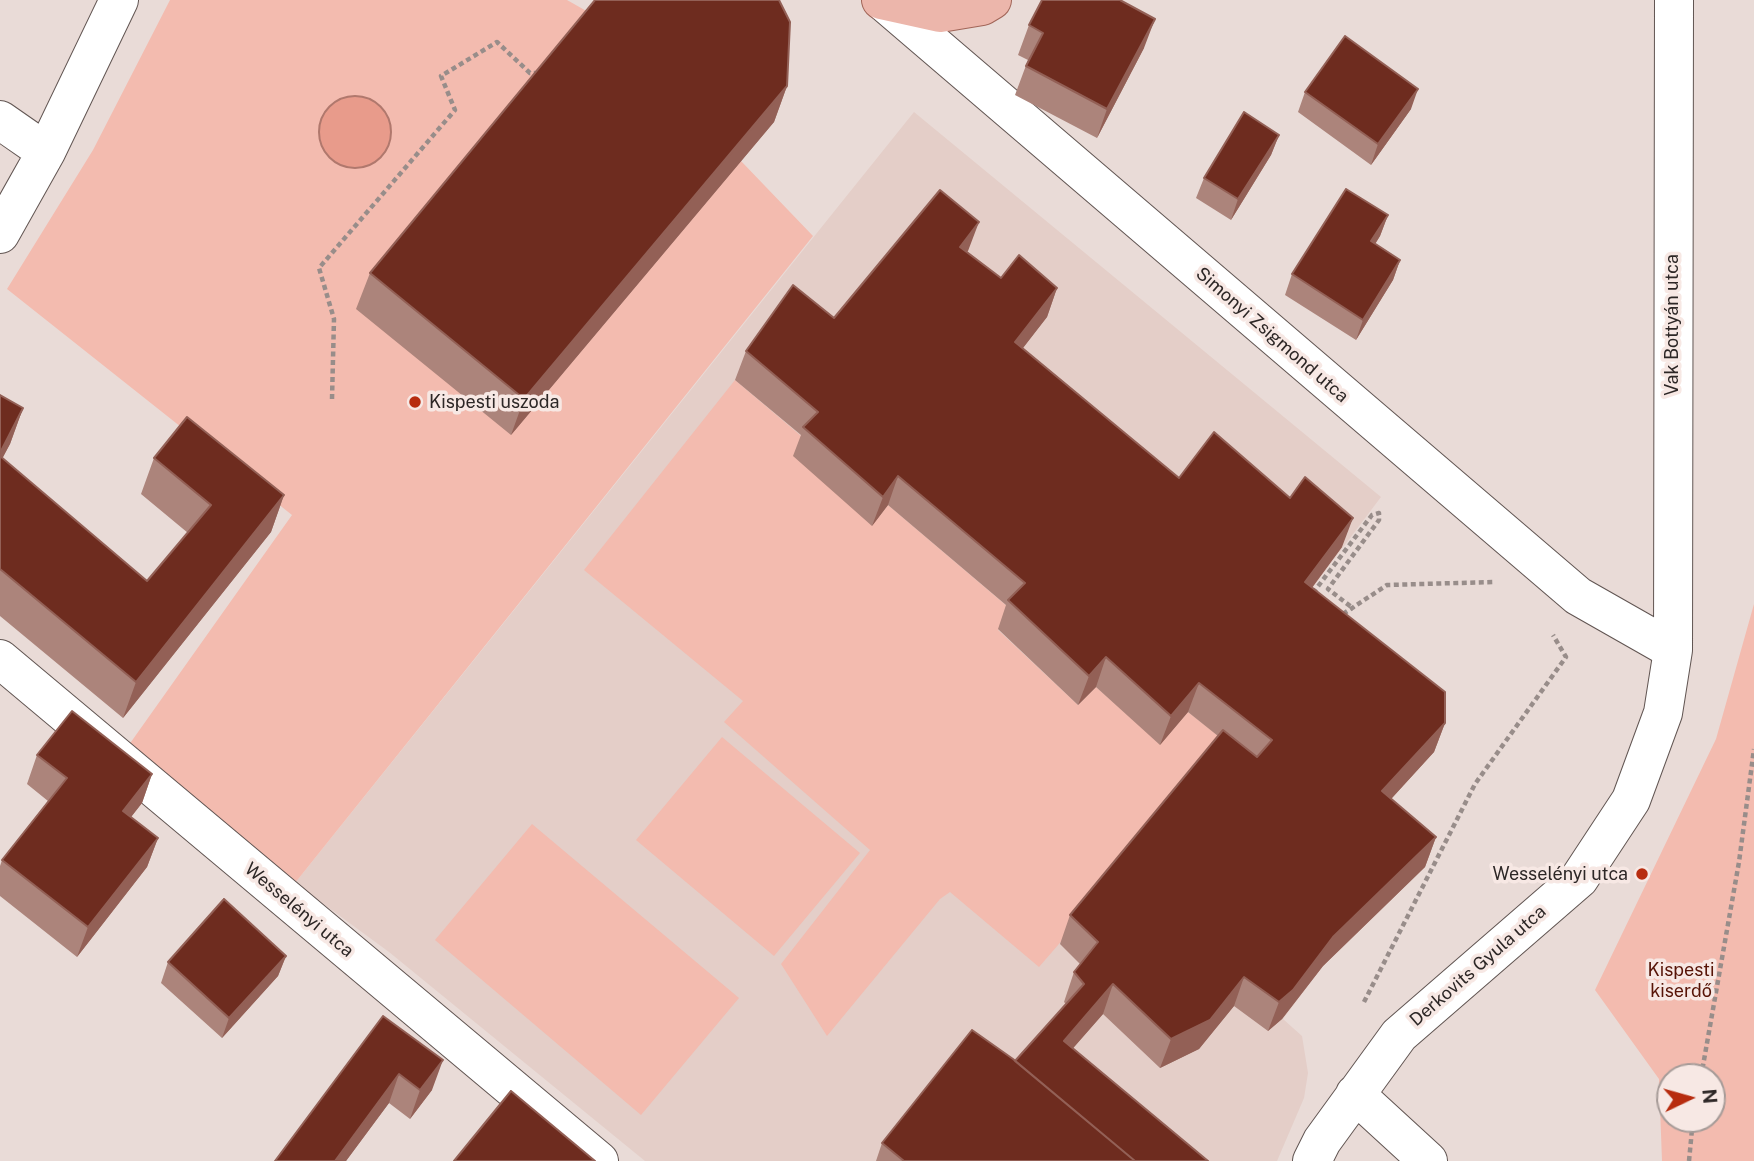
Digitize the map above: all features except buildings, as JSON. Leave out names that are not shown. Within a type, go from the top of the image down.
[{"type":"main road","name":"Simonyi Zsigmond utca","points":[[883,1],[940,13],[982,6],[992,0]]},
{"type":"street","points":[[0,234],[46,152],[119,0]]},
{"type":"street","name":"Vak Bottyán utca","points":[[1673,650],[1674,0]]},
{"type":"street","name":"Simonyi Zsigmond utca","points":[[883,1],[1578,596],[1673,650]]},
{"type":"street","points":[[0,120],[46,152]]},
{"type":"street","name":"Derkovits Gyula utca","points":[[1312,1161],[1355,1094],[1399,1034],[1579,879],[1631,800],[1663,713],[1673,650]]},
{"type":"street","name":"Wesselényi utca","points":[[0,659],[599,1161]]},
{"type":"street","points":[[1355,1094],[1428,1161]]},
{"type":"path","points":[[332,399],[334,319],[319,268],[456,110],[441,76],[497,43],[530,73],[550,73]]},
{"type":"path","points":[[1312,605],[1312,595],[1372,515],[1379,513],[1379,520],[1328,589],[1354,609]]},
{"type":"path","points":[[1334,618],[1354,609],[1387,585],[1500,582]]},
{"type":"path","points":[[1364,1002],[1475,784],[1566,657],[1549,627]]},
{"type":"path","points":[[1703,1063],[1739,862],[1754,748]]},
{"type":"path","points":[[1689,1161],[1692,1133]]},
{"type":"shaded area","points":[[355,96],[375,102],[385,112],[391,132],[385,152],[375,162],[355,168],[335,162],[325,152],[319,132],[325,112],[335,102]]},
{"type":"shaded area","points":[[914,112],[1381,497],[1295,611],[1435,721],[1434,752],[1371,820],[1425,867],[1323,966],[1283,1019],[1302,1036],[1308,1073],[1304,1098],[1277,1161],[645,1161],[389,952],[295,883]]},
{"type":"green space","name":"Kispesti uszoda","points":[[170,0],[567,0],[597,17],[747,0],[741,161],[813,236],[295,883],[126,749],[292,515],[7,289],[93,150]]},
{"type":"green space","points":[[735,380],[807,441],[872,525],[888,505],[1015,613],[998,630],[1078,705],[1096,687],[1160,744],[1188,712],[1261,769],[1065,937],[1039,967],[950,892],[940,899],[827,1036],[781,964],[870,850],[724,722],[743,701],[584,570]]},
{"type":"green space","name":"Kispesti kiserdő","points":[[1754,604],[1754,1161],[1662,1161],[1661,1133],[1726,1133],[1726,1063],[1656,1063],[1656,1075],[1595,990],[1716,739]]},
{"type":"green space","points":[[722,737],[860,853],[774,956],[636,840]]},
{"type":"green space","points":[[532,824],[739,998],[641,1115],[435,940]]},
{"type":"place","name":"Kispesti uszoda","points":[[415,402]]},
{"type":"place","name":"Wesselényi utca","points":[[1642,874]]}]
